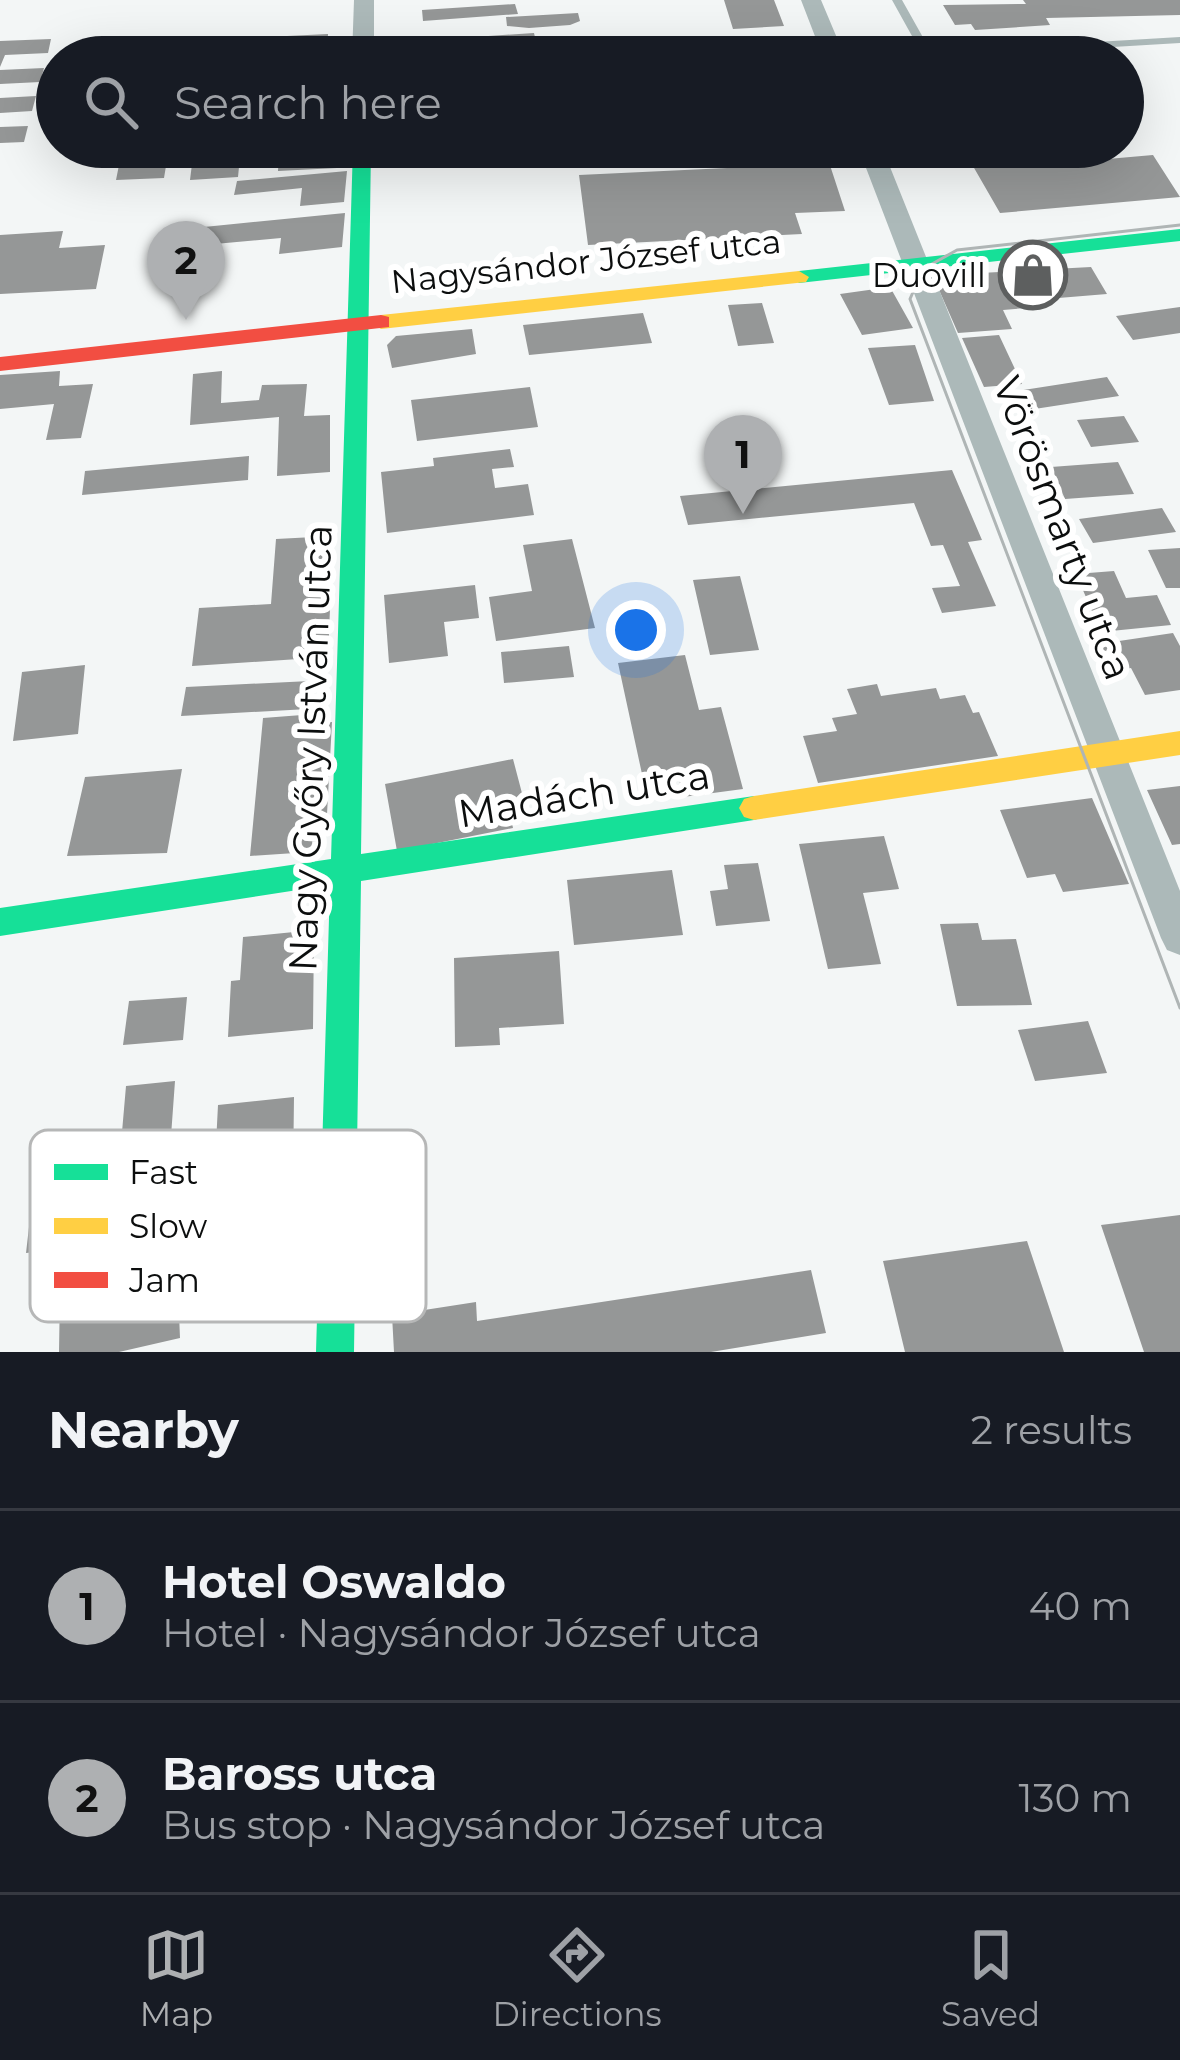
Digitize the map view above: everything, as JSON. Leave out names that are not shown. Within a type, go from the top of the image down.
[{"type":"street","points":[[363,36],[364,0]]},
{"type":"street","points":[[811,0],[826,36]]},
{"type":"street","name":"Nagy Győry István utca","points":[[339,1130],[362,168]]},
{"type":"street","name":"Vörösmarty utca","points":[[878,168],[1180,938]]},
{"type":"street","name":"Nagysándor József utca","points":[[0,364],[1180,235]]},
{"type":"street","name":"Madách utca","points":[[0,922],[1180,743]]},
{"type":"street","name":"Nagy Győry István utca","points":[[335,1352],[336,1322]]},
{"type":"lane","points":[[897,0],[917,36]]},
{"type":"lane","points":[[1144,42],[1180,40]]},
{"type":"building","points":[[724,0],[774,0],[784,26],[733,29]]},
{"type":"building","points":[[1023,0],[1180,0],[1180,15],[1046,18],[1050,25],[975,30],[971,24],[955,25],[943,5],[1026,4]]},
{"type":"building","points":[[515,4],[518,14],[423,21],[422,10]]},
{"type":"building","points":[[578,13],[580,21],[570,25],[507,26],[506,17]]},
{"type":"building","points":[[36,40],[36,54],[5,55],[0,67],[0,41]]},
{"type":"building","points":[[36,68],[36,82],[0,84],[0,70]]},
{"type":"building","points":[[36,96],[32,111],[0,113],[0,98]]},
{"type":"building","points":[[28,126],[24,142],[0,143],[0,127]]},
{"type":"building","points":[[1153,155],[1180,197],[1000,213],[974,168],[1144,168],[1144,156]]},
{"type":"building","points":[[118,168],[166,168],[164,178],[116,180]]},
{"type":"building","points":[[192,168],[239,168],[238,177],[190,180]]},
{"type":"building","points":[[831,168],[845,211],[795,213],[802,234],[588,245],[579,175]]},
{"type":"building","points":[[347,171],[344,202],[300,206],[302,188],[234,195],[237,181]]},
{"type":"building","points":[[345,213],[342,247],[279,254],[281,238],[204,245],[204,227]]},
{"type":"building","points":[[63,231],[59,248],[105,245],[96,289],[0,294],[0,235]]},
{"type":"building","points":[[1091,267],[1107,294],[1022,301],[1026,308],[1003,310],[1012,329],[958,333],[936,283],[943,275]]},
{"type":"building","points":[[890,287],[913,328],[862,335],[840,294]]},
{"type":"building","points":[[762,303],[774,343],[738,346],[728,305]]},
{"type":"building","points":[[1180,307],[1180,333],[1133,340],[1116,316]]},
{"type":"building","points":[[643,313],[652,343],[529,355],[523,325]]},
{"type":"building","points":[[472,329],[476,354],[392,368],[387,345],[396,336]]},
{"type":"building","points":[[999,335],[1022,384],[984,387],[962,338]]},
{"type":"building","points":[[915,345],[934,401],[889,405],[868,348]]},
{"type":"building","points":[[60,371],[59,386],[93,384],[81,438],[46,440],[54,404],[0,409],[0,375]]},
{"type":"building","points":[[222,371],[221,403],[259,400],[262,385],[307,384],[304,416],[330,415],[330,472],[277,476],[279,417],[190,425],[193,374]]},
{"type":"building","points":[[1107,377],[1119,396],[1028,410],[1017,391]]},
{"type":"building","points":[[530,387],[538,427],[417,441],[411,400]]},
{"type":"building","points":[[1124,416],[1139,442],[1091,447],[1077,420]]},
{"type":"building","points":[[510,449],[514,467],[492,469],[495,488],[528,484],[534,515],[387,533],[381,472],[434,466],[433,458]]},
{"type":"building","points":[[249,456],[248,480],[82,495],[85,471]]},
{"type":"building","points":[[1118,462],[1134,494],[1065,499],[1051,467]]},
{"type":"building","points":[[952,470],[982,540],[968,542],[996,606],[942,613],[932,588],[960,586],[943,545],[931,546],[914,503],[688,525],[680,496]]},
{"type":"building","points":[[1162,508],[1176,532],[1093,543],[1079,519]]},
{"type":"building","points":[[333,536],[328,657],[192,666],[199,608],[271,604],[276,539]]},
{"type":"building","points":[[572,539],[595,628],[496,641],[489,597],[532,591],[523,545]]},
{"type":"building","points":[[1180,548],[1180,588],[1166,588],[1148,550]]},
{"type":"building","points":[[1114,571],[1126,598],[1157,595],[1171,625],[1101,632],[1076,574]]},
{"type":"building","points":[[740,576],[759,650],[710,655],[693,580]]},
{"type":"building","points":[[475,585],[479,618],[444,622],[448,656],[389,663],[384,595]]},
{"type":"building","points":[[1173,633],[1180,646],[1180,690],[1145,695],[1131,668],[1106,672],[1092,645]]},
{"type":"building","points":[[569,646],[574,677],[504,683],[501,652]]},
{"type":"building","points":[[685,655],[699,710],[721,707],[743,789],[683,797],[677,770],[642,774],[618,663]]},
{"type":"building","points":[[85,665],[78,734],[13,741],[22,672]]},
{"type":"building","points":[[310,681],[308,709],[181,716],[186,687]]},
{"type":"building","points":[[877,684],[881,696],[936,688],[940,699],[965,695],[973,713],[979,712],[998,756],[818,783],[803,736],[837,731],[832,718],[857,714],[847,689]]},
{"type":"building","points":[[302,715],[302,724],[332,722],[325,851],[250,856],[263,718]]},
{"type":"building","points":[[513,759],[523,797],[507,800],[513,828],[397,851],[385,784]]},
{"type":"building","points":[[182,769],[167,853],[67,856],[85,777]]},
{"type":"building","points":[[1180,786],[1180,844],[1172,845],[1147,790]]},
{"type":"building","points":[[1092,798],[1129,884],[1063,892],[1055,874],[1027,878],[1000,810]]},
{"type":"building","points":[[884,836],[899,889],[863,893],[881,964],[828,969],[799,844]]},
{"type":"building","points":[[758,863],[770,921],[716,926],[710,891],[728,889],[724,865]]},
{"type":"building","points":[[672,870],[683,935],[574,945],[567,880]]},
{"type":"building","points":[[978,923],[982,940],[1016,939],[1032,1005],[957,1006],[940,924]]},
{"type":"building","points":[[314,930],[313,1029],[228,1037],[231,981],[240,980],[243,937]]},
{"type":"building","points":[[559,951],[564,1024],[499,1028],[500,1045],[455,1047],[454,958]]},
{"type":"building","points":[[187,997],[183,1040],[123,1045],[129,1001]]},
{"type":"building","points":[[1088,1021],[1107,1073],[1035,1081],[1018,1030]]},
{"type":"building","points":[[175,1081],[171,1130],[122,1130],[126,1086]]},
{"type":"building","points":[[294,1097],[294,1130],[217,1130],[218,1105]]},
{"type":"building","points":[[1180,1215],[1180,1352],[1144,1352],[1101,1225]]},
{"type":"building","points":[[1027,1241],[1064,1352],[905,1352],[883,1261]]},
{"type":"building","points":[[811,1270],[826,1333],[711,1352],[394,1352],[392,1322],[426,1322],[426,1310],[476,1302],[477,1321]]},
{"type":"building","points":[[60,1322],[179,1322],[180,1338],[119,1352],[59,1352]]},
{"type":"tram line","points":[[1180,225],[957,250],[923,269],[910,299],[1180,1008]]},
{"type":"traffic: fast","points":[[340,1130],[362,168]]},
{"type":"traffic: fast","points":[[799,277],[1180,235]]},
{"type":"traffic: fast","points":[[0,922],[754,808]]},
{"type":"traffic: fast","points":[[335,1352],[336,1322]]},
{"type":"traffic: slow","points":[[381,322],[799,277]]},
{"type":"traffic: slow","points":[[754,808],[1180,743]]},
{"type":"traffic: jam","points":[[0,364],[381,322]]},
{"type":"place","name":"Duovill","points":[[1033,275]]},
{"type":"place","name":"Baross utca","points":[[186,320]]},
{"type":"place","name":"Hotel Oswaldo","points":[[743,514]]}]
